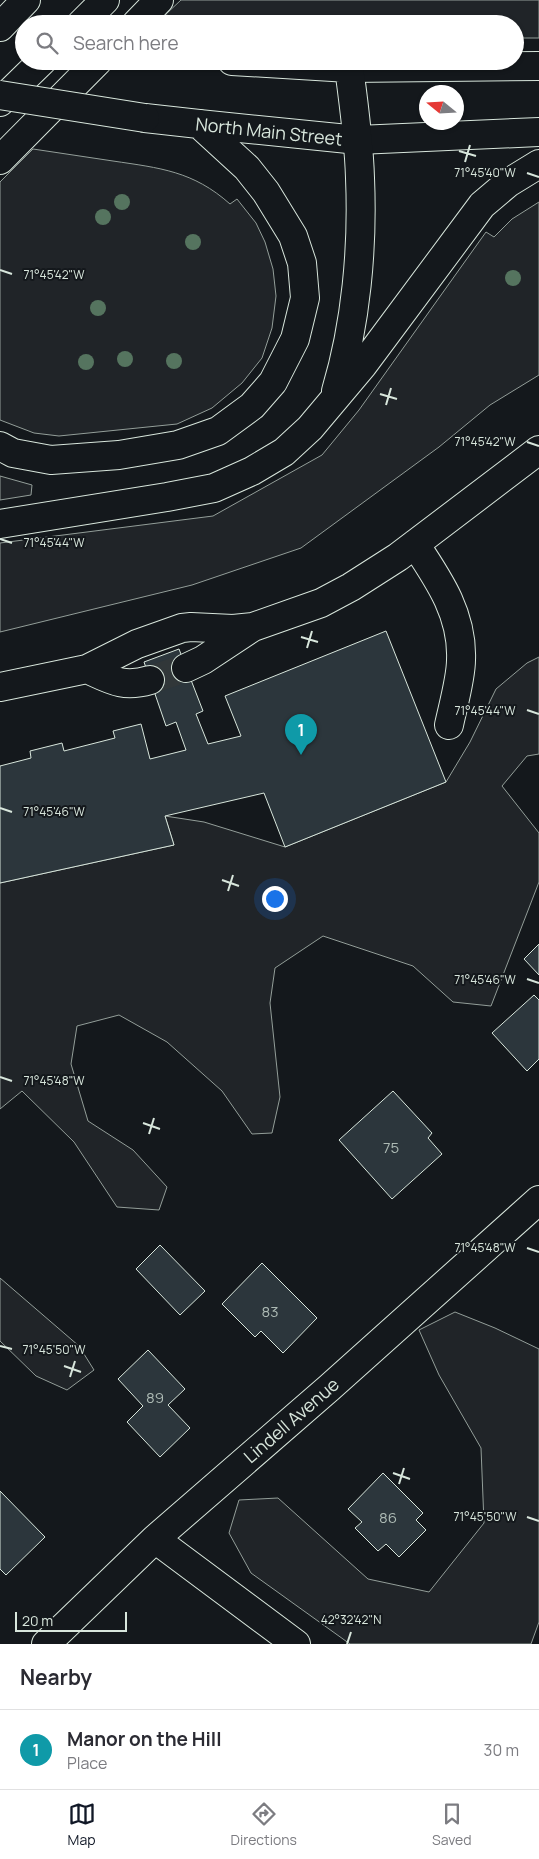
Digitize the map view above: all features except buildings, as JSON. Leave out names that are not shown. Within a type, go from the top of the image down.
[{"type":"main road","points":[[0,28],[26,0]]},
{"type":"main road","points":[[90,15],[106,0]]},
{"type":"main road","points":[[145,15],[159,0]]},
{"type":"main road","points":[[0,28],[15,31]]},
{"type":"main road","points":[[524,66],[539,66]]},
{"type":"main road","points":[[0,102],[33,70]]},
{"type":"main road","points":[[0,160],[89,70]]},
{"type":"main road","points":[[333,399],[344,364],[358,271],[360,180],[358,140],[349,70]]},
{"type":"main road","name":"North Main Street","points":[[0,95],[145,118],[358,140],[539,132]]},
{"type":"main road","points":[[0,446],[14,453],[50,460],[119,455],[178,445],[218,430],[252,406],[273,382],[295,339],[305,298],[302,263],[293,236],[266,192],[247,168],[199,124]]},
{"type":"main road","points":[[0,524],[214,488],[252,471],[284,452],[310,428],[363,365],[482,205],[508,183],[539,164]]},
{"type":"main road","points":[[0,688],[87,669],[137,644],[182,628],[233,629],[253,627],[321,603],[351,587],[398,557],[539,450]]},
{"type":"main road","points":[[415,544],[441,583],[459,628],[462,661],[449,725]]},
{"type":"main road","points":[[186,668],[203,660],[253,627]]},
{"type":"main road","points":[[87,669],[116,682],[126,684],[137,684],[150,680]]},
{"type":"main road","name":"Lindell Avenue","points":[[46,1644],[155,1539],[329,1388],[539,1200]]},
{"type":"main road","points":[[155,1539],[296,1644]]},
{"type":"shaded area","points":[[181,0],[539,0],[539,38],[524,38],[524,15],[165,15]]},
{"type":"shaded area","points":[[33,149],[146,166],[175,173],[203,184],[230,204],[237,199],[256,223],[265,242],[273,269],[276,296],[272,328],[262,358],[242,383],[212,408],[177,424],[59,436],[34,433],[0,420],[0,182]]},
{"type":"shaded area","points":[[539,202],[539,375],[490,405],[439,447],[301,548],[192,585],[0,632],[0,543],[213,516],[322,455],[359,410],[486,232],[494,237],[512,219]]},
{"type":"shaded area","points":[[0,476],[32,485],[31,495],[0,500]]},
{"type":"shaded area","points":[[539,657],[539,754],[527,756],[502,786],[539,833],[539,882],[491,1006],[453,1002],[413,966],[323,936],[275,968],[270,1003],[280,1097],[272,1133],[252,1134],[222,1091],[167,1042],[119,1015],[77,1026],[71,1064],[88,1121],[133,1150],[167,1187],[159,1210],[117,1207],[74,1142],[22,1091],[0,1109],[0,883],[174,845],[165,816],[204,822],[285,847],[446,782],[470,742],[496,689],[527,663]]},
{"type":"shaded area","points":[[0,1278],[79,1346],[94,1370],[67,1390],[36,1376],[0,1341]]},
{"type":"shaded area","points":[[455,1312],[539,1349],[539,1622],[531,1644],[350,1644],[251,1573],[229,1533],[239,1500],[278,1498],[368,1579],[429,1592],[484,1523],[481,1448],[439,1375],[419,1330]]},
{"type":"tunnel","points":[[150,680],[186,668]]},
{"type":"place","name":"Manor on the Hill","points":[[301,755]]}]
